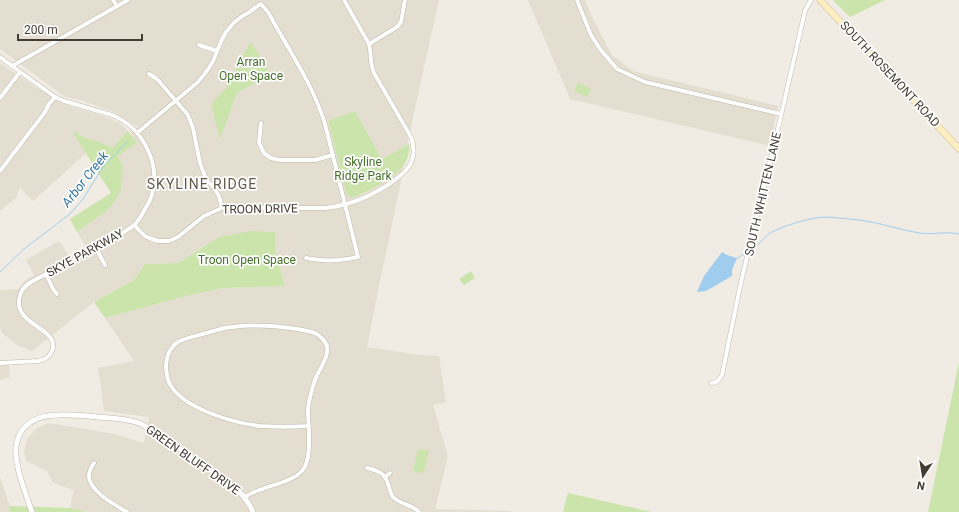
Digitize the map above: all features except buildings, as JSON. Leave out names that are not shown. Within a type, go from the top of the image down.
[{"type":"main road","name":"SOUTH ROSEMONT ROAD","points":[[820,0],[959,148]]},
{"type":"street","points":[[113,0],[117,6]]},
{"type":"street","points":[[12,66],[128,0]]},
{"type":"street","points":[[344,0],[369,44],[397,27],[401,22],[405,0]]},
{"type":"street","points":[[577,0],[591,35],[600,49],[617,69],[645,82],[781,114]]},
{"type":"street","name":"SOUTH WHITTEN LANE","points":[[711,383],[717,382],[722,375],[741,282],[805,10],[811,0]]},
{"type":"street","points":[[137,133],[198,82],[214,60],[225,34],[231,26],[239,18],[257,6],[261,4],[264,6],[314,94],[326,124],[358,257],[333,261],[322,261],[306,258]]},
{"type":"street","name":"TROON DRIVE","points":[[134,225],[149,238],[158,241],[169,241],[178,237],[204,216],[222,208],[325,208],[346,205],[368,197],[395,181],[405,172],[413,158],[414,146],[410,136],[371,66],[371,50],[369,44]]},
{"type":"street","points":[[199,45],[217,51]]},
{"type":"street","name":"SKYE PARKWAY","points":[[0,57],[55,97],[102,112],[127,124],[137,133],[145,145],[152,163],[153,176],[150,200],[134,225],[96,248],[31,282],[24,288],[20,295],[19,308],[27,319],[51,337],[53,343],[52,351],[48,356],[42,360],[0,363]]},
{"type":"street","points":[[0,98],[20,72]]},
{"type":"street","points":[[149,74],[157,79],[186,112],[192,124],[200,163],[206,179],[219,196],[222,208]]},
{"type":"street","points":[[0,171],[55,97]]},
{"type":"street","points":[[261,123],[259,143],[264,153],[271,158],[279,160],[314,160],[333,156]]},
{"type":"street","points":[[96,248],[105,265]]},
{"type":"street","points":[[46,274],[57,294]]},
{"type":"street","points":[[245,497],[258,490],[288,479],[301,472],[307,464],[309,452],[308,426],[310,397],[316,378],[324,361],[327,345],[324,340],[314,333],[277,327],[257,326],[233,327],[198,336],[180,342],[172,348],[168,354],[166,366],[170,385],[180,396],[197,406],[217,416],[238,422],[278,427],[308,426]]},
{"type":"street","name":"GREEN BLUFF DRIVE","points":[[32,512],[16,458],[16,445],[21,432],[30,423],[44,416],[56,415],[124,419],[138,423],[160,435],[231,484],[245,497],[253,512]]},
{"type":"street","points":[[94,463],[89,475],[92,486],[103,496],[127,512]]},
{"type":"street","points":[[367,468],[379,472],[385,477],[394,499],[411,506],[419,512]]},
{"type":"street","points":[[385,477],[390,473]]},
{"type":"shaded area","points":[[0,0],[439,0],[407,145],[382,159],[355,111],[328,122],[348,196],[352,198],[365,193],[393,176],[403,166],[367,347],[419,355],[439,356],[446,402],[433,405],[448,456],[435,509],[512,511],[511,512],[86,512],[70,508],[74,490],[53,483],[47,471],[26,461],[24,451],[27,439],[37,428],[49,423],[114,434],[144,443],[149,417],[104,411],[98,368],[134,361],[105,318],[186,296],[223,288],[285,286],[275,249],[275,232],[245,232],[219,237],[178,263],[145,264],[134,280],[94,302],[32,351],[17,345],[2,333],[0,328],[0,290],[18,289],[24,281],[34,275],[26,260],[59,241],[69,256],[86,247],[77,232],[109,209],[121,189],[123,167],[118,156],[137,143],[130,133],[138,127],[114,112],[80,100],[65,97],[0,49]]},
{"type":"shaded area","points":[[528,0],[585,0],[612,55],[633,71],[778,106],[770,146],[570,99]]},
{"type":"shaded area","points":[[0,63],[61,103],[120,123],[128,131],[112,149],[100,142],[80,136],[76,131],[73,133],[86,153],[33,201],[20,187],[16,198],[0,211]]},
{"type":"shaded area","points":[[9,365],[10,377],[0,380],[0,366]]},
{"type":"shaded area","points":[[0,477],[10,506],[10,512],[0,512]]},
{"type":"green space","points":[[833,0],[885,0],[850,17]]},
{"type":"green space","name":"Arran Open Space","points":[[251,42],[270,74],[237,93],[220,139],[211,104],[227,87]]},
{"type":"green space","points":[[578,83],[591,89],[587,97],[574,91]]},
{"type":"green space","name":"Skyline Ridge Park","points":[[355,111],[382,159],[409,144],[409,149],[405,163],[400,170],[372,189],[351,198],[347,195],[328,121]]},
{"type":"green space","points":[[76,131],[80,136],[100,142],[112,148],[128,131],[137,143],[118,156],[123,167],[121,189],[116,199],[109,209],[77,232],[70,219],[111,193],[73,133]]},
{"type":"green space","name":"Troon Open Space","points":[[252,231],[275,232],[275,249],[285,286],[223,288],[186,296],[105,318],[94,302],[134,280],[145,264],[178,263],[219,237]]},
{"type":"green space","points":[[471,271],[475,278],[464,285],[459,279]]},
{"type":"green space","points":[[959,362],[959,512],[928,512]]},
{"type":"green space","points":[[418,449],[429,451],[424,472],[422,473],[415,472],[413,470]]},
{"type":"green space","points":[[568,493],[652,512],[563,512]]},
{"type":"green space","points":[[10,506],[70,508],[86,512],[10,512]]},
{"type":"water","points":[[722,252],[737,258],[732,270],[732,276],[706,291],[697,292],[704,276]]},
{"type":"waterway","name":"Arbor Creek","points":[[0,272],[24,249],[70,214],[83,199],[103,167],[127,142]]},
{"type":"waterway","points":[[750,251],[770,233],[776,230],[797,222],[820,217],[866,221],[919,233],[959,234]]},
{"type":"waterway","points":[[736,259],[747,252]]},
{"type":"district","name":"SKYLINE RIDGE","points":[[202,184]]}]
